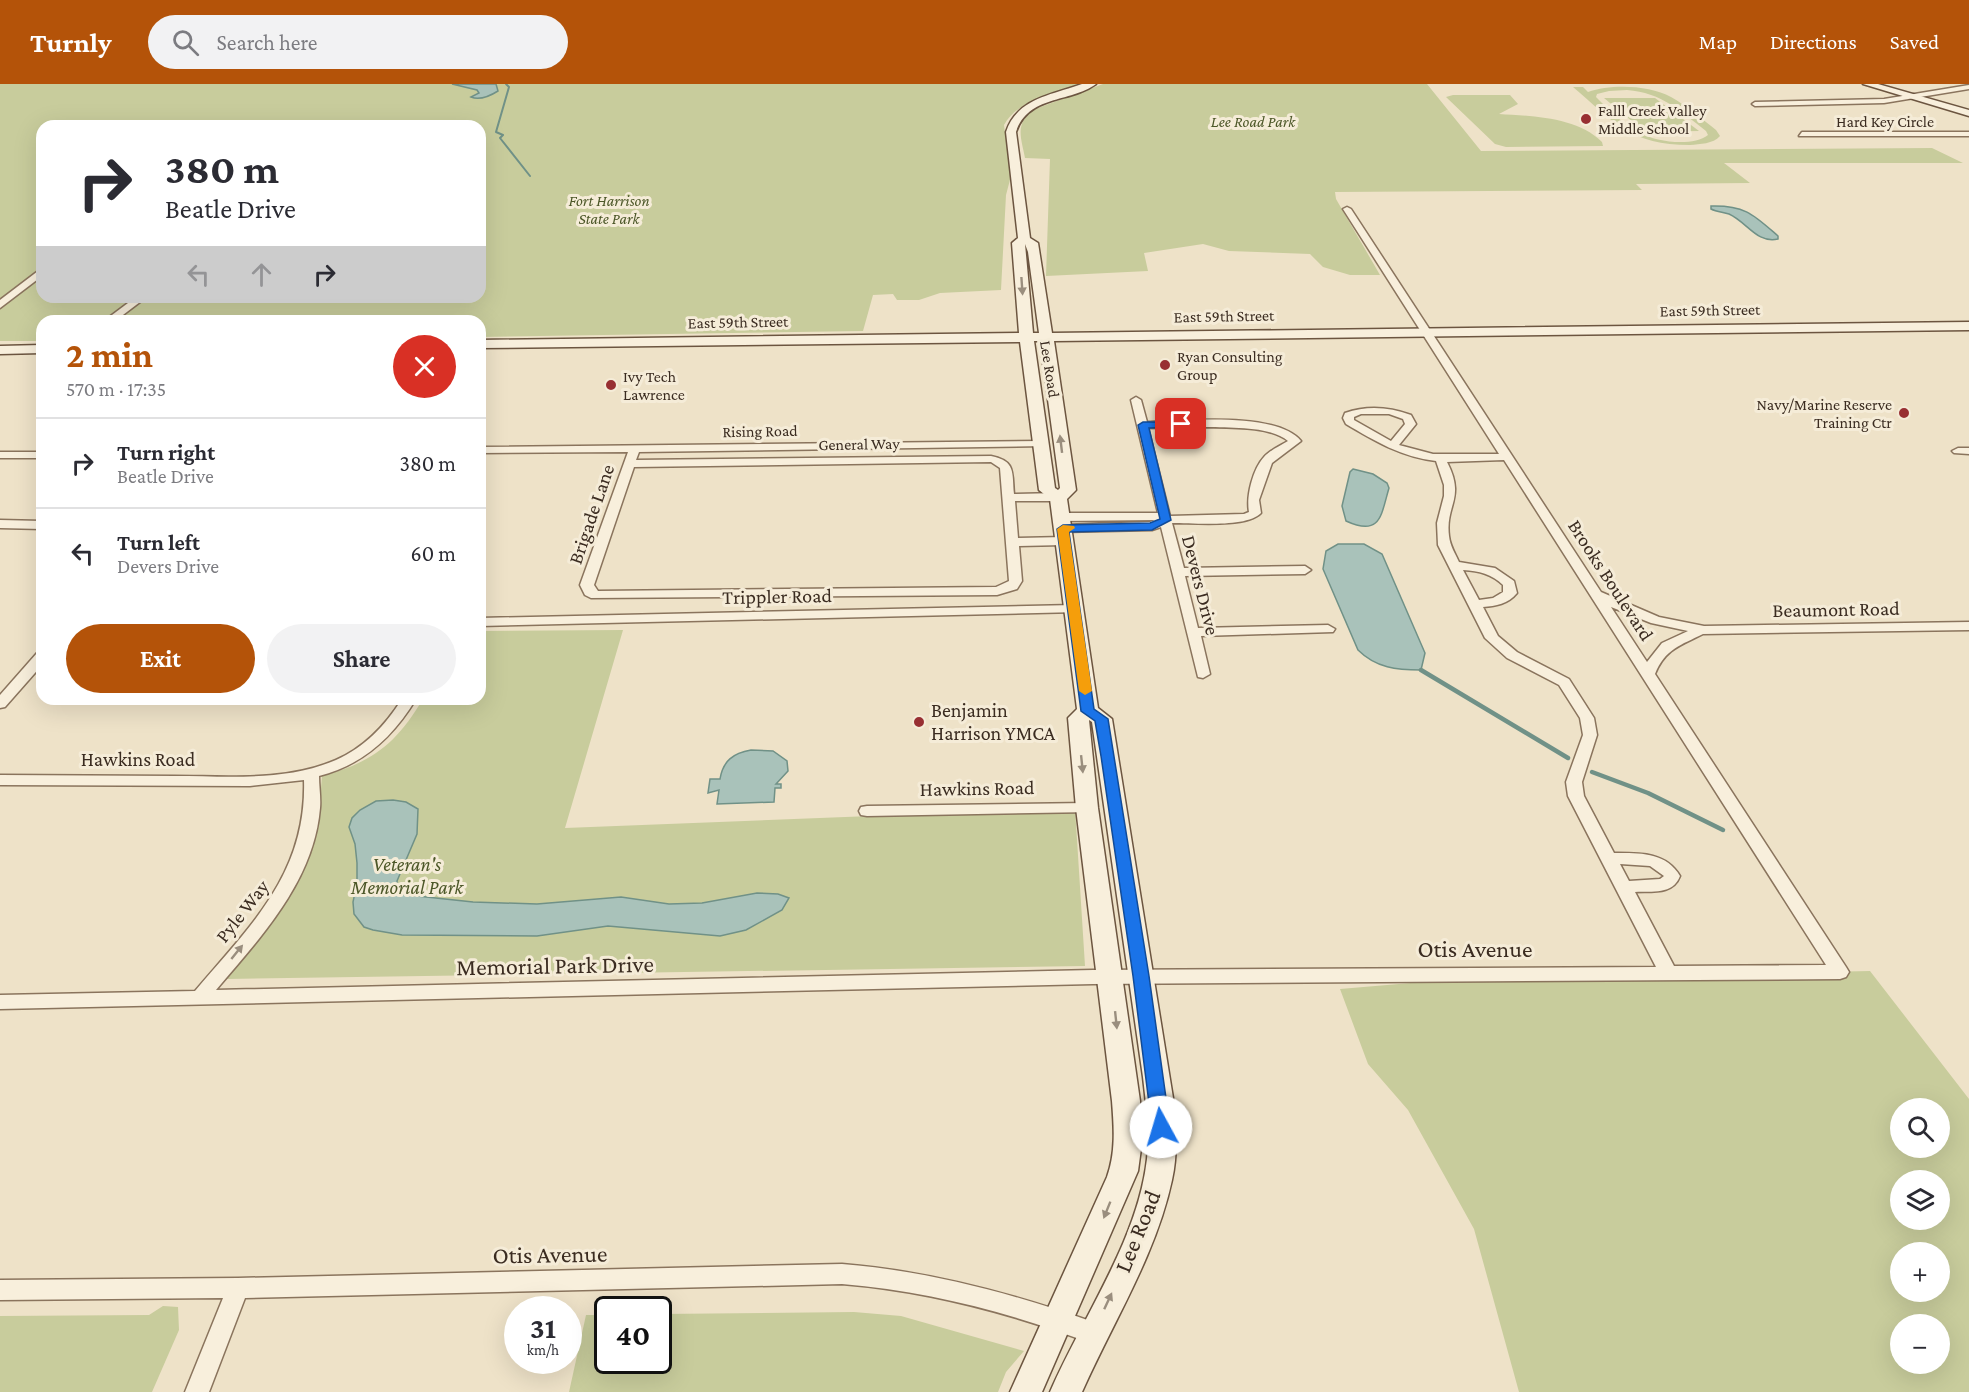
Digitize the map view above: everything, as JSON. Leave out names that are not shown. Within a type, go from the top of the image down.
[{"type":"street","name":"Lee Road","points":[[1024,240],[1011,132],[1012,123],[1022,112],[1035,104],[1091,84]]},
{"type":"street","points":[[1868,84],[1969,113]]},
{"type":"street","points":[[1755,104],[1831,104],[1912,97],[1969,87]]},
{"type":"street","name":"Hard Key Circle","points":[[1802,134],[1969,134]]},
{"type":"street","name":"Brooks Boulevard","points":[[1347,209],[1840,972]]},
{"type":"street","name":"Lee Road","points":[[1058,497],[1068,490],[1032,243],[1024,240],[1018,243],[1027,336],[1047,490],[1058,497],[1088,711]]},
{"type":"street","points":[[0,305],[36,276]]},
{"type":"street","points":[[117,315],[132,303]]},
{"type":"street","points":[[130,315],[140,303]]},
{"type":"street","name":"East 59th Street","points":[[486,344],[1969,326]]},
{"type":"street","points":[[0,350],[36,349]]},
{"type":"street","name":"Devers Drive","points":[[1136,400],[1203,674]]},
{"type":"street","points":[[1392,446],[1410,425],[1407,417],[1384,411],[1360,411],[1348,417],[1352,424],[1392,446],[1414,455],[1440,458],[1507,457]]},
{"type":"street","points":[[1058,497],[1009,498],[1013,542],[1063,529],[1152,526],[1166,520],[1241,519],[1252,516],[1255,512],[1253,500],[1266,462],[1270,457],[1293,445],[1296,440],[1287,434],[1245,424],[1143,425]]},
{"type":"street","name":"Rising Road","points":[[486,450],[1041,444]]},
{"type":"street","name":"Brigade Lane","points":[[635,448],[587,585],[590,592],[604,597],[1001,591],[1012,586],[1016,581],[1013,542]]},
{"type":"street","points":[[0,455],[36,455]]},
{"type":"street","points":[[1440,458],[1449,474],[1452,488],[1442,539],[1454,566],[1496,642],[1512,655],[1564,682],[1587,718],[1590,735],[1574,782],[1575,792],[1668,973]]},
{"type":"street","name":"General Way","points":[[629,464],[991,459],[1006,465],[1009,498]]},
{"type":"street","points":[[0,524],[36,525]]},
{"type":"street","points":[[1454,566],[1491,570],[1509,584],[1510,593],[1505,598],[1498,602],[1474,604]]},
{"type":"street","points":[[1178,572],[1305,570]]},
{"type":"street","name":"Beaumont Road","points":[[1597,595],[1656,621],[1704,630],[1969,626]]},
{"type":"street","name":"Trippler Road","points":[[486,622],[1074,609]]},
{"type":"street","points":[[1193,632],[1328,629]]},
{"type":"street","name":"Beaumont Road","points":[[1648,674],[1654,659],[1664,647],[1680,638],[1704,630]]},
{"type":"street","points":[[0,704],[36,663]]},
{"type":"street","points":[[311,773],[348,760],[378,741],[395,724],[406,705]]},
{"type":"street","name":"Lee Road","points":[[1026,1392],[1103,1222],[1124,1167],[1127,1150],[1128,1118],[1087,808],[1078,718],[1088,711]]},
{"type":"street","name":"Lee Road","points":[[1066,1392],[1135,1244],[1158,1179],[1162,1142],[1161,1113],[1101,719],[1088,711]]},
{"type":"street","name":"Hawkins Road","points":[[0,780],[276,780],[311,773]]},
{"type":"street","name":"Pyle Way","points":[[200,997],[282,897],[309,837],[315,798],[311,773]]},
{"type":"street","name":"Hawkins Road","points":[[867,811],[1087,808]]},
{"type":"street","points":[[1609,859],[1650,860],[1667,868],[1672,876],[1670,881],[1663,885],[1624,887]]},
{"type":"street","name":"Otis Avenue","points":[[1111,977],[1840,972]]},
{"type":"street","name":"Memorial Park Drive","points":[[0,1002],[1111,977]]},
{"type":"street","name":"Otis Avenue","points":[[0,1290],[238,1288],[842,1274],[882,1276],[920,1282],[1058,1320],[1093,1333]]},
{"type":"street","points":[[197,1392],[238,1288]]},
{"type":"green space","name":"Fort Harrison State Park","points":[[0,84],[1085,84],[1030,102],[1020,108],[1004,125],[1011,176],[1006,195],[1001,290],[940,293],[919,300],[897,300],[893,294],[873,295],[863,331],[486,337],[486,315],[36,315],[36,341],[0,341]]},
{"type":"green space","name":"Lee Road Park","points":[[1103,84],[1427,84],[1481,151],[1932,148],[1963,163],[1724,163],[1750,183],[1636,184],[1642,190],[1335,192],[1336,199],[1380,275],[1350,275],[1323,267],[1310,254],[1229,251],[1203,244],[1144,253],[1148,271],[1046,276],[1050,159],[1025,158],[1021,137],[1022,125],[1028,114],[1035,109]]},
{"type":"green space","points":[[1573,87],[1583,87],[1588,92],[1597,89],[1630,87],[1662,93],[1683,104],[1716,130],[1720,136],[1710,142],[1690,145],[1670,144],[1638,136],[1613,121]],"holes":[[[1609,91],[1639,92],[1670,104],[1706,131],[1708,135],[1701,139],[1684,142],[1665,141],[1647,136],[1623,122],[1596,97],[1597,94]]]},
{"type":"green space","points":[[1510,95],[1518,104],[1499,114],[1554,119],[1580,127],[1602,142],[1603,146],[1506,147],[1495,144],[1446,97]]},
{"type":"green space","points":[[1604,98],[1655,98],[1699,131],[1645,132]]},
{"type":"green space","name":"Veteran's Memorial Park","points":[[623,630],[565,828],[1075,808],[1085,966],[227,979],[269,921],[308,861],[322,776],[356,764],[382,749],[403,728],[419,705],[486,705],[486,631]]},
{"type":"green space","points":[[1870,971],[1969,1099],[1969,1392],[1519,1392],[1474,1229],[1408,1110],[1368,1064],[1340,989],[1446,980]]},
{"type":"green space","points":[[163,1306],[178,1307],[179,1330],[152,1392],[0,1392],[0,1316],[149,1315]]},
{"type":"green space","points":[[854,1312],[901,1316],[1024,1351],[1006,1372],[998,1392],[569,1392],[573,1374],[582,1374],[582,1333],[586,1315],[594,1315],[594,1374],[672,1374],[672,1314]]},
{"type":"water","points":[[452,84],[496,84],[498,91],[492,95],[474,98],[471,97],[479,93],[477,90]]},
{"type":"water","points":[[1711,206],[1732,207],[1748,213],[1762,222],[1778,236],[1778,239],[1764,238],[1729,214],[1711,209]]},
{"type":"water","points":[[1353,469],[1373,474],[1387,483],[1389,488],[1381,515],[1373,525],[1358,525],[1346,521],[1342,506],[1350,472]]},
{"type":"water","points":[[1338,544],[1364,544],[1382,554],[1425,653],[1421,670],[1387,667],[1372,661],[1358,650],[1323,569],[1326,551]]},
{"type":"water","points":[[751,750],[773,751],[787,761],[788,771],[776,784],[781,784],[781,788],[775,788],[774,802],[717,804],[719,790],[708,793],[710,779],[720,779],[730,759],[739,753]]},
{"type":"water","points":[[376,801],[406,802],[418,809],[417,834],[397,881],[399,894],[473,902],[537,904],[621,897],[669,904],[702,903],[757,893],[778,894],[789,898],[782,910],[746,930],[720,936],[608,926],[537,936],[402,935],[373,930],[364,927],[354,914],[357,863],[355,844],[349,827],[352,818],[360,810]]},
{"type":"waterway","points":[[506,84],[509,87],[496,132],[503,135],[500,138],[530,176]]},
{"type":"waterway","points":[[1421,670],[1568,758]]},
{"type":"waterway","points":[[1592,772],[1648,793],[1723,830]]},
{"type":"slow traffic","points":[[1070,528],[1063,529],[1085,691]]},
{"type":"place","name":"Falll Creek Valley Middle School","points":[[1586,119]]},
{"type":"place","name":"Ryan Consulting Group","points":[[1165,365]]},
{"type":"place","name":"Ivy Tech Lawrence","points":[[611,385]]},
{"type":"place","name":"Navy/Marine Reserve Training Ctr","points":[[1904,413]]},
{"type":"place","name":"Benjamin Harrison YMCA","points":[[919,722]]},
{"type":"route","points":[[1161,1127],[1161,1113],[1136,939],[1101,719],[1088,711],[1063,529],[1152,526],[1166,520],[1143,425],[1181,424]]}]
